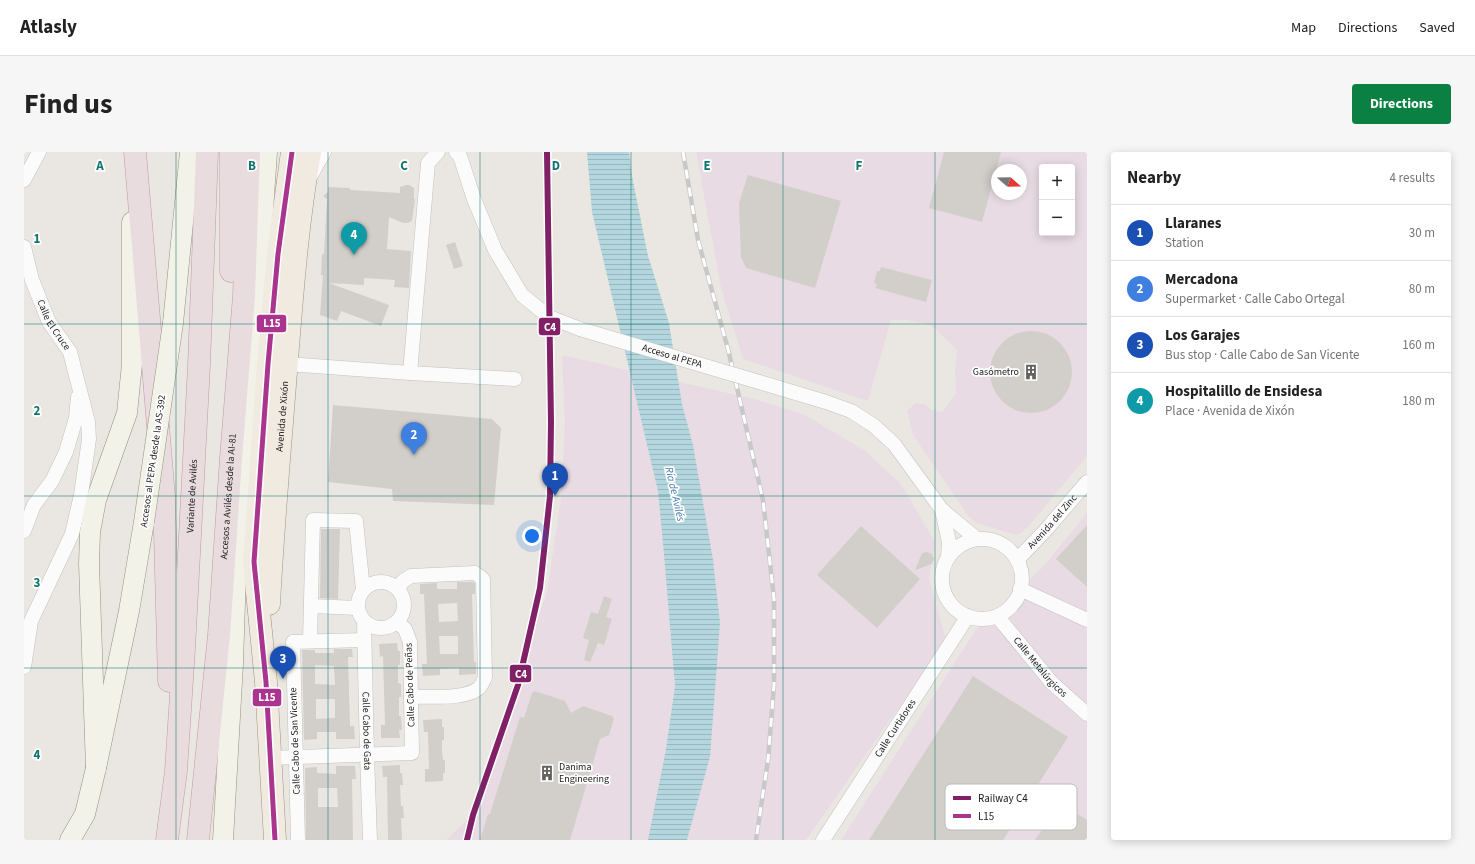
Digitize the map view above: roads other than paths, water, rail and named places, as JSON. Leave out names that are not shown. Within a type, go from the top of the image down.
[{"type":"highway","points":[[133,152],[164,497],[169,653],[167,840]]},
{"type":"highway","name":"Variante de Avilés","points":[[167,840],[176,771],[184,649],[199,365],[207,152]]},
{"type":"highway","points":[[231,152],[231,458]]},
{"type":"highway","name":"Accesos a Avilés desde la AI-81","points":[[198,840],[219,635],[244,296],[249,152]]},
{"type":"main road","name":"Accesos al PEPA desde la AS-392","points":[[96,764],[89,564],[90,532],[96,500],[127,413],[132,364],[133,152]]},
{"type":"main road","name":"Accesos al PEPA desde la AS-392","points":[[70,840],[84,814],[129,611],[144,522],[173,323],[190,152]]},
{"type":"main road","points":[[237,581],[249,429],[267,152]]},
{"type":"main road","name":"Avenida de Xixón","points":[[275,840],[266,682],[254,562],[268,364],[278,254],[292,152]]},
{"type":"main road","name":"Avenida de Xixón","points":[[266,682],[272,538],[296,250],[302,194],[310,152]]},
{"type":"main road","points":[[223,840],[237,581],[244,296]]},
{"type":"street","points":[[24,180],[39,152]]},
{"type":"street","points":[[302,194],[324,152]]},
{"type":"street","points":[[410,373],[428,163],[438,152]]},
{"type":"street","name":"Acceso al PEPA","points":[[456,152],[460,156],[474,199],[495,250],[522,296],[549,317],[580,329],[826,402],[851,411],[873,425],[894,444],[942,510]]},
{"type":"street","name":"Calle El Cruce","points":[[24,247],[32,280],[49,322],[70,352],[88,422],[89,439],[81,495],[72,534],[31,621],[25,651],[24,667]]},
{"type":"street","points":[[287,364],[515,379]]},
{"type":"street","points":[[24,531],[34,505],[52,481],[66,452],[76,418],[79,387]]},
{"type":"street","name":"Avenida del Zinc","points":[[1017,560],[1044,532],[1087,482]]},
{"type":"street","points":[[942,510],[977,539]]},
{"type":"street","points":[[942,510],[949,542],[948,558]]},
{"type":"street","points":[[363,590],[356,521],[314,520],[310,642],[364,640]]},
{"type":"street","points":[[977,539],[989,539],[1000,543],[1010,551],[1017,560],[1021,574],[1020,589],[1015,600],[1007,609],[997,616],[978,618],[968,616],[958,611],[954,607],[944,592],[942,580],[943,569],[948,558],[955,549],[966,542],[977,539]]},
{"type":"street","points":[[398,589],[403,581],[411,576],[475,573],[483,579],[485,677],[480,687],[469,694],[457,696],[412,697]]},
{"type":"street","points":[[379,582],[390,583],[398,589],[404,600],[403,613],[397,622],[385,628],[372,627],[364,621],[359,614],[358,608],[360,596],[363,590],[371,584],[379,582]]},
{"type":"street","points":[[1020,589],[1087,620]]},
{"type":"street","points":[[310,606],[358,608]]},
{"type":"street","name":"Calle Curtidores","points":[[823,840],[968,616]]},
{"type":"street","name":"Calle Metalúrgicos","points":[[997,616],[1052,683],[1087,714]]},
{"type":"street","name":"Calle Cabo de Gata","points":[[364,621],[370,840]]},
{"type":"street","name":"Calle Cabo de Peñas","points":[[367,755],[412,753],[410,642],[405,629],[397,622]]},
{"type":"street","name":"Calle Cabo de San Vicente","points":[[298,840],[293,642],[310,642]]},
{"type":"street","points":[[270,758],[367,755]]},
{"type":"water","name":"Ría de Avilés","points":[[587,152],[629,152],[632,176],[648,256],[669,323],[682,404],[693,445],[713,560],[720,623],[710,757],[687,840],[648,840],[666,749],[675,686],[663,543],[658,491],[592,212]]},
{"type":"railway","points":[[683,152],[698,240],[728,349],[763,500],[774,599],[774,685],[768,760],[756,840]]},
{"type":"rail line","name":"C4","points":[[467,840],[473,815],[518,685],[540,588],[550,496],[551,422],[547,152]]},
{"type":"place","name":"Hospitalillo de Ensidesa","points":[[354,255]]},
{"type":"place","name":"Gasómetro","points":[[1031,372]]},
{"type":"place","name":"Mercadona","points":[[414,455]]},
{"type":"place","name":"Llaranes","points":[[555,496]]},
{"type":"place","name":"Los Garajes","points":[[283,679]]},
{"type":"place","name":"Danima Engineering","points":[[547,773]]}]
